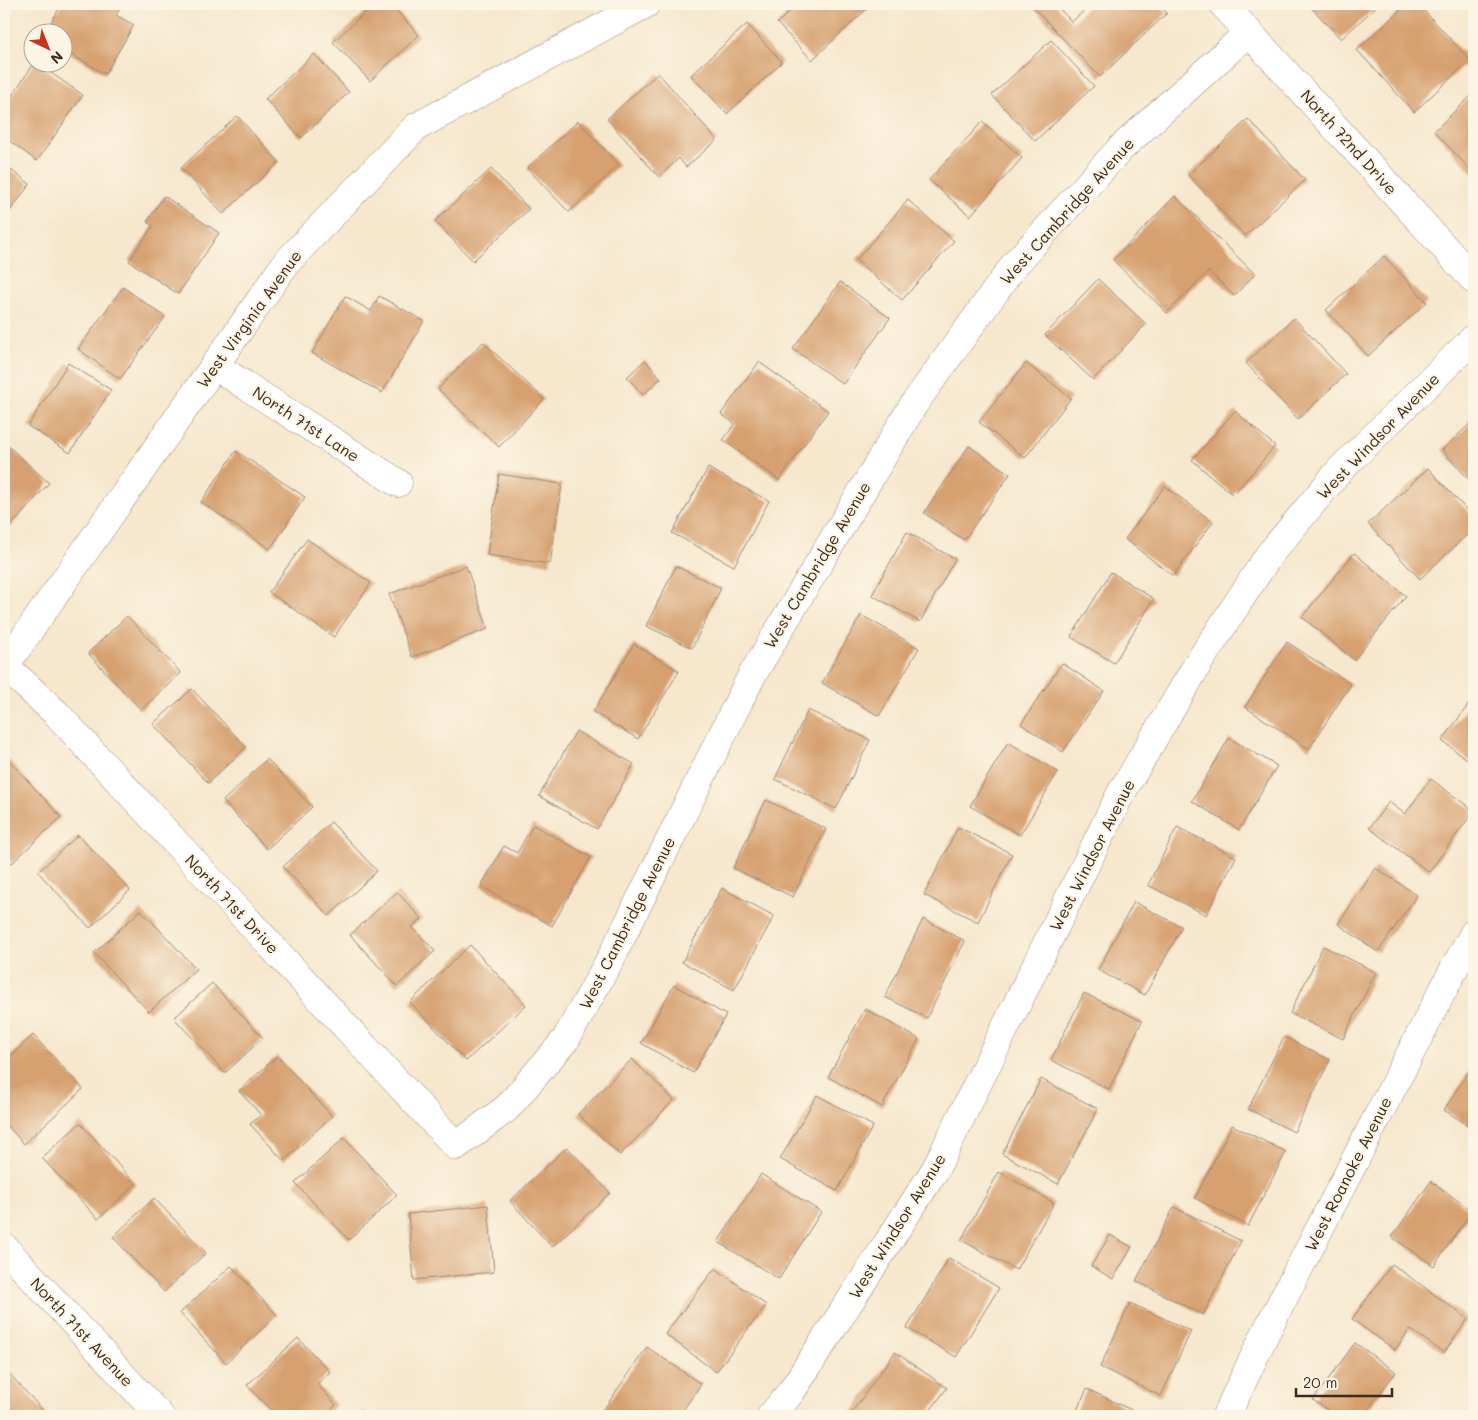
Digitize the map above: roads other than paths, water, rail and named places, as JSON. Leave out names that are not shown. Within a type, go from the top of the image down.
[{"type":"street","name":"West Virginia Avenue","points":[[4,667],[286,263],[416,127],[646,4]]},
{"type":"street","name":"North 72nd Drive","points":[[1223,4],[1474,280]]},
{"type":"street","name":"West Cambridge Avenue","points":[[456,1146],[507,1108],[566,1039],[611,958],[751,676],[914,404],[1015,264],[1120,149],[1249,32]]},
{"type":"street","name":"West Windsor Avenue","points":[[772,1416],[791,1392],[934,1170],[1120,795],[1204,654],[1269,556],[1340,470],[1474,338]]},
{"type":"street","name":"North 71st Lane","points":[[215,366],[398,482]]},
{"type":"street","name":"North 71st Drive","points":[[4,667],[56,713],[456,1146]]},
{"type":"street","name":"West Roanoke Avenue","points":[[1226,1416],[1265,1334],[1465,969],[1474,933]]},
{"type":"street","name":"North 71st Avenue","points":[[4,1248],[160,1416]]}]
